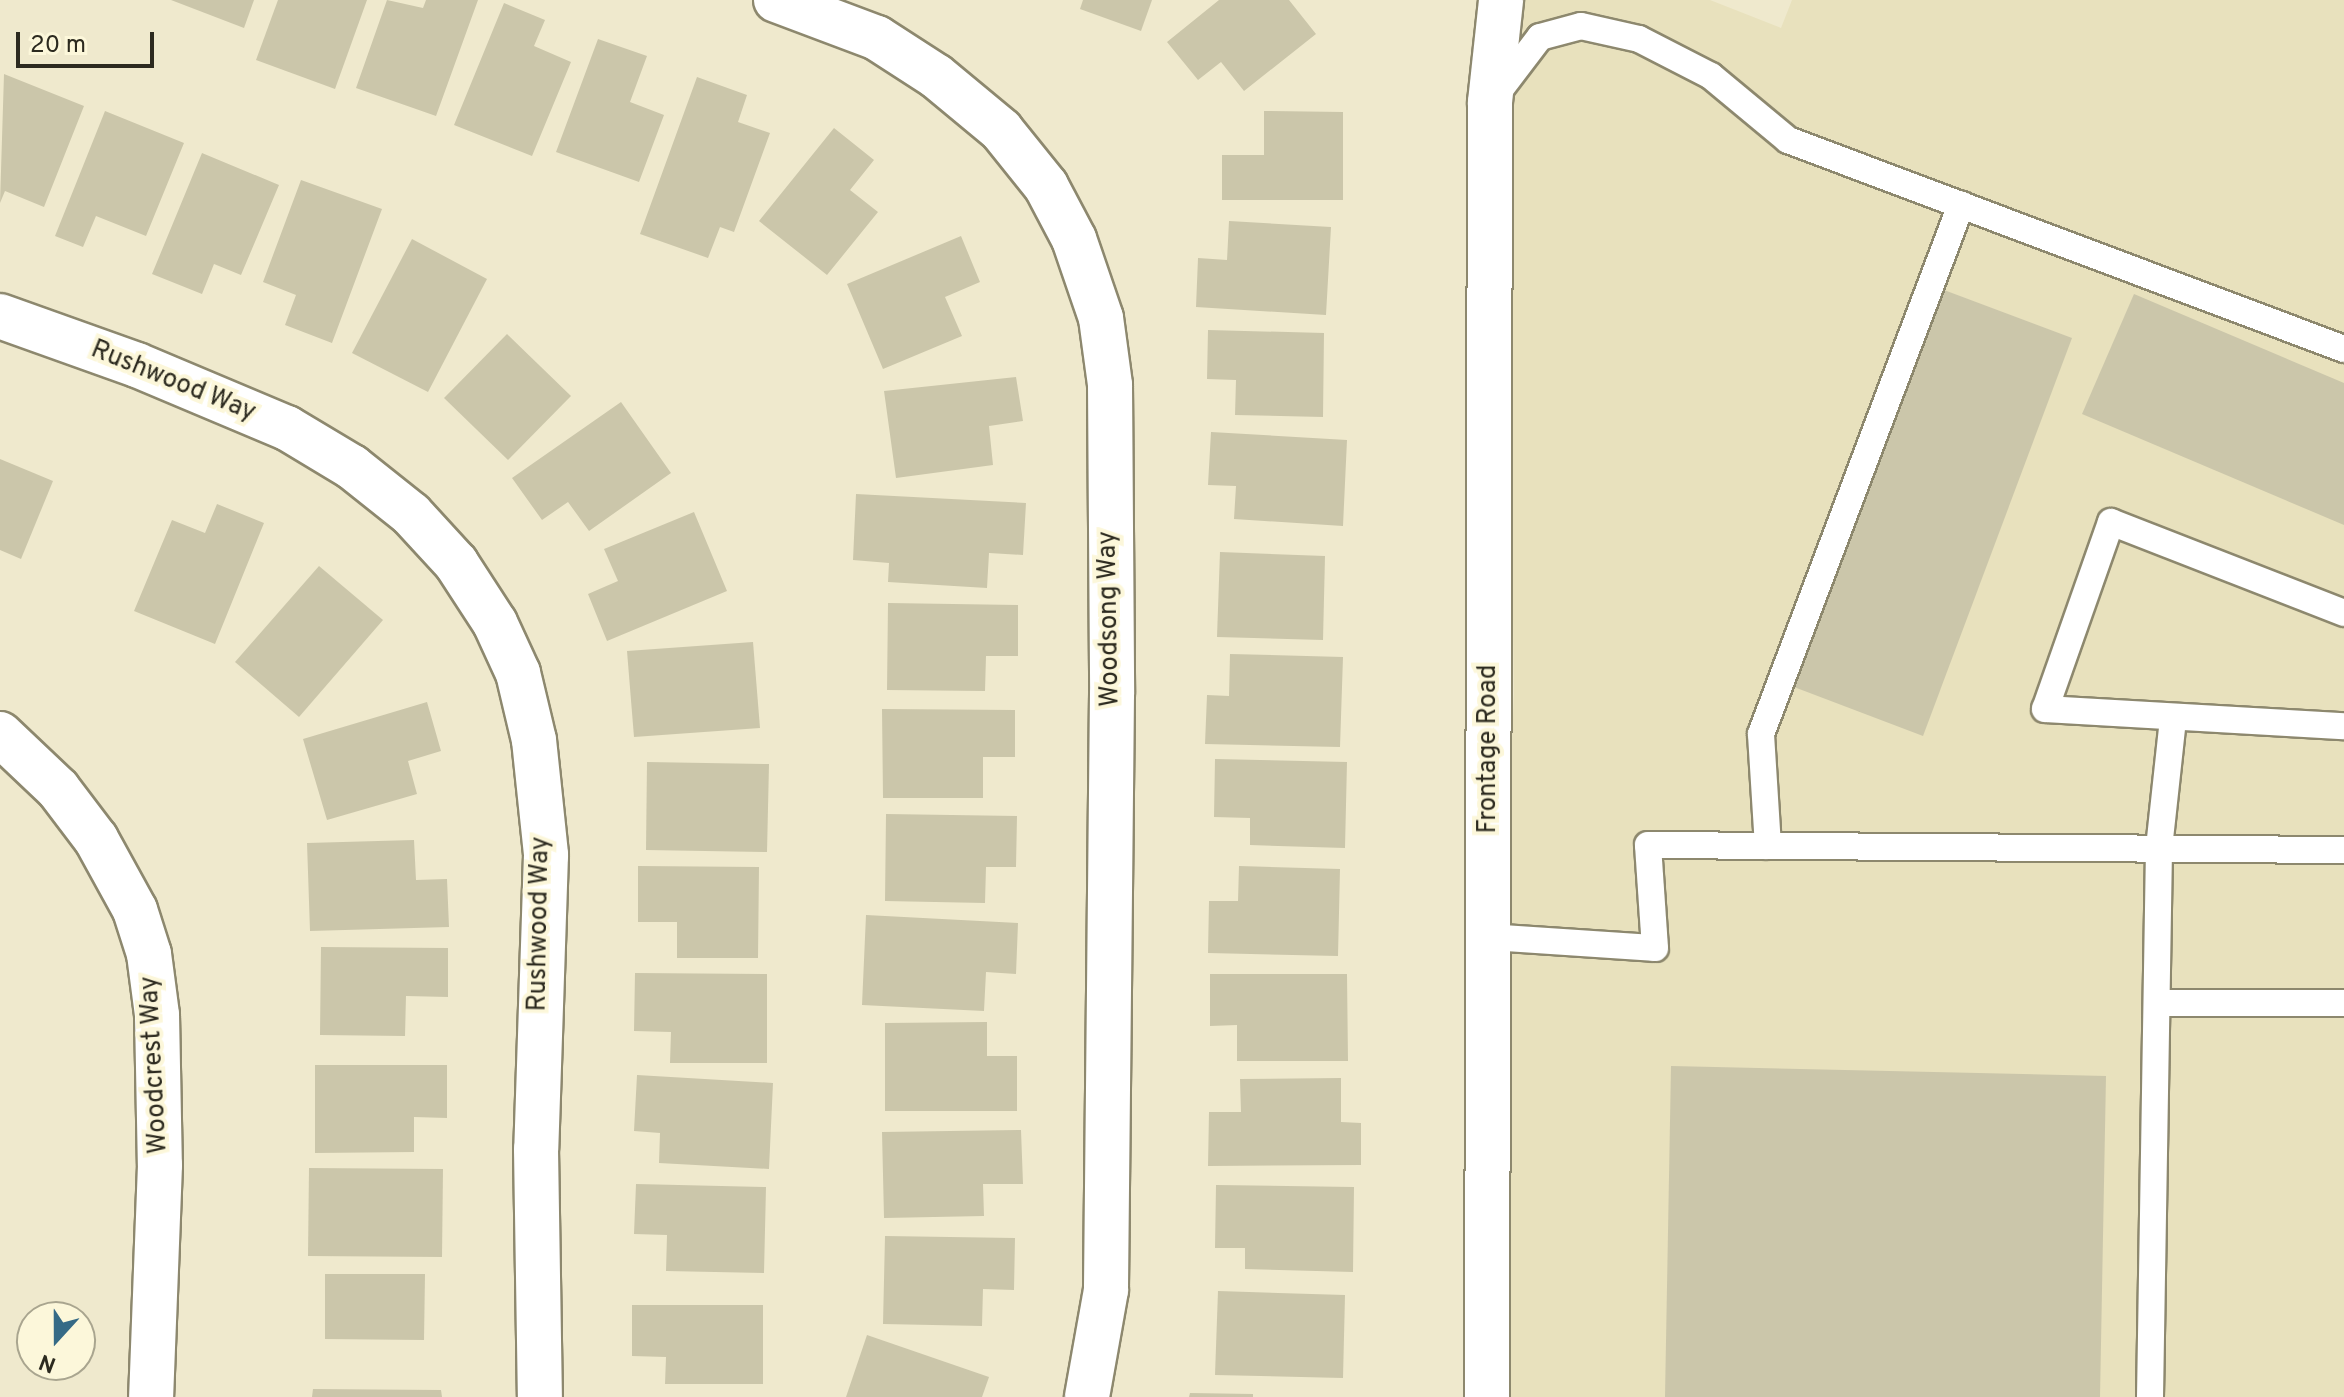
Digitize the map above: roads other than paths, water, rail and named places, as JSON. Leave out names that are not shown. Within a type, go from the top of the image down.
[{"type":"street","name":"Woodsong Way","points":[[776,0],[877,38],[936,76],[1001,130],[1046,186],[1067,225],[1101,318],[1110,385],[1112,694],[1106,1290],[1087,1397]]},
{"type":"street","name":"Frontage Road","points":[[1487,1397],[1490,102],[1501,0]]},
{"type":"street","name":"Rushwood Way","points":[[0,316],[137,365],[287,428],[352,467],[411,514],[456,563],[495,623],[518,673],[534,740],[546,855],[536,1149],[540,1397]]},
{"type":"street","name":"Woodcrest Way","points":[[0,734],[58,789],[96,839],[135,910],[149,954],[157,1015],[160,1165],[151,1397]]},
{"type":"lane","points":[[1490,102],[1540,37],[1581,26],[1639,39],[1711,76],[1788,140],[2344,349]]},
{"type":"lane","points":[[1768,846],[1761,734],[1961,205]]},
{"type":"lane","points":[[2344,613],[2111,522],[2045,709],[2173,720],[2344,726]]},
{"type":"lane","points":[[2150,1397],[2159,848],[2173,720]]},
{"type":"lane","points":[[1489,937],[1655,948],[1648,845],[2344,850]]},
{"type":"lane","points":[[2157,1003],[2344,1003]]}]
